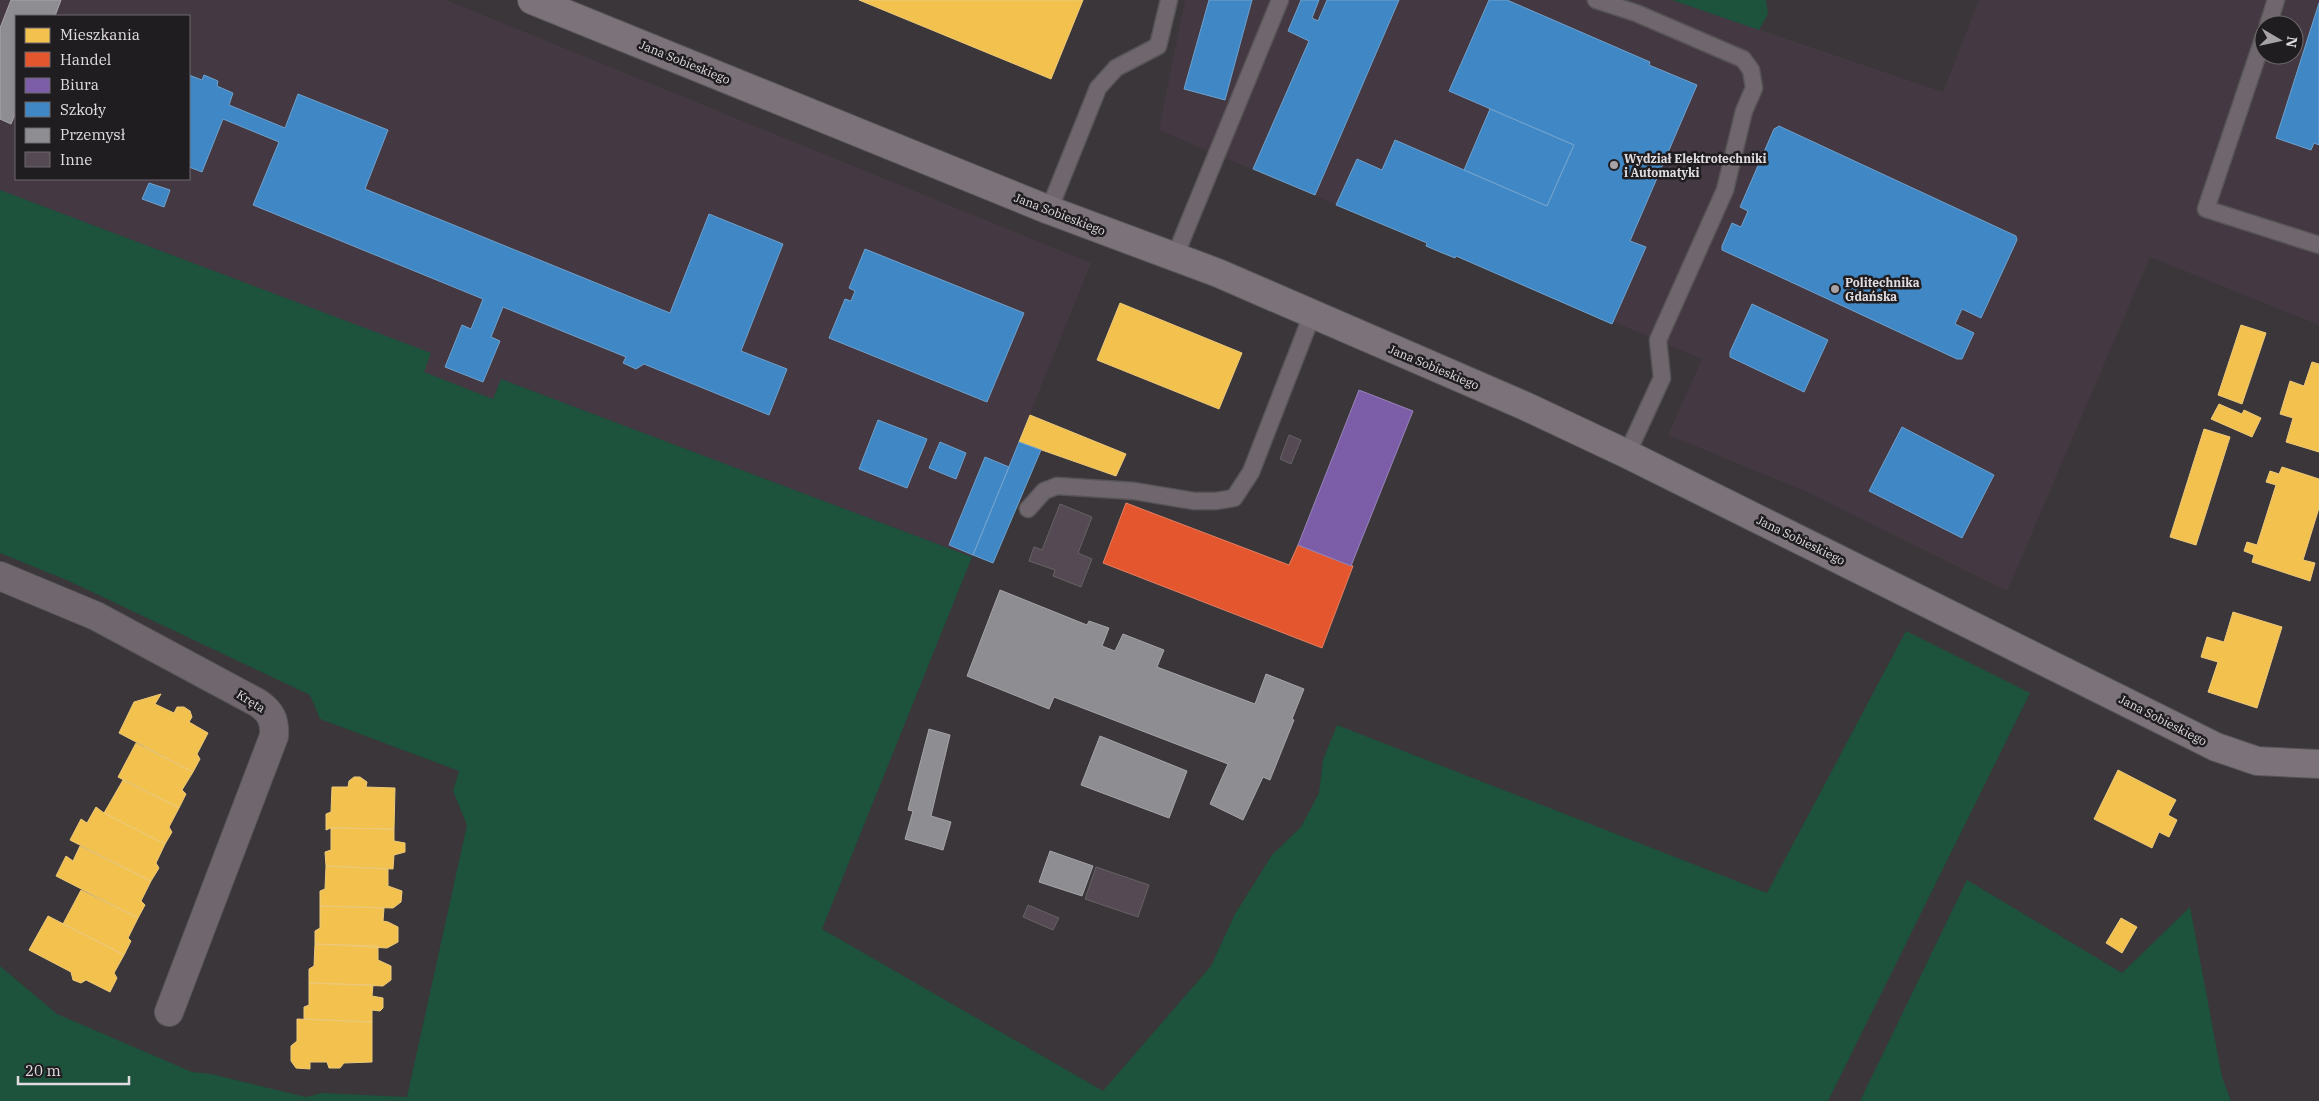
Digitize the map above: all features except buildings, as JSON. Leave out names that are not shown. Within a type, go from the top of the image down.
[{"type":"main road","name":"Jana Sobieskiego","points":[[532,0],[1049,210],[1175,256],[1516,402],[1627,454],[2216,747],[2257,761],[2319,764]]},
{"type":"street","name":"Kręta","points":[[0,576],[96,616],[206,674],[268,710],[274,723],[274,736],[169,1012]]},
{"type":"lane","points":[[1049,210],[1098,88],[1116,68],[1158,46],[1169,0]]},
{"type":"lane","points":[[1175,256],[1280,0]]},
{"type":"lane","points":[[1596,0],[1636,14],[1743,59],[1751,70],[1754,88],[1744,111],[1725,190],[1658,340],[1662,378],[1627,454]]},
{"type":"lane","points":[[2271,15],[2276,0]]},
{"type":"lane","points":[[2254,65],[2206,209],[2319,245]]},
{"type":"lane","points":[[1028,509],[1044,491],[1057,486],[1134,491],[1194,501],[1216,501],[1234,498],[1252,472],[1312,314]]},
{"type":"shaded area","points":[[0,0],[446,0],[1091,263],[972,557],[501,379],[493,399],[423,372],[430,353],[0,190]]},
{"type":"shaded area","name":"Politechnika Gdańska","points":[[1185,0],[1672,0],[1943,92],[1979,0],[2319,0],[2319,325],[2150,257],[2007,591],[1803,490],[1668,435],[1702,359],[1456,256],[1455,258],[1440,252],[1427,243],[1159,130]]},
{"type":"green space","points":[[1672,0],[1766,0],[1768,14],[1759,30]]},
{"type":"green space","points":[[0,190],[431,353],[424,372],[493,399],[501,379],[972,557],[822,929],[1103,1091],[1211,966],[1235,914],[1272,855],[1301,827],[1319,793],[1323,760],[1337,725],[1767,893],[1906,631],[2030,693],[1828,1101],[0,1101],[0,966],[57,1014],[192,1072],[211,1074],[306,1097],[322,1093],[407,1097],[467,825],[453,791],[459,771],[320,719],[310,695],[69,581],[0,553]]},
{"type":"green space","points":[[1967,880],[2122,973],[2190,907],[2222,1077],[2231,1101],[1860,1101]]},
{"type":"place","name":"Wydział Elektrotechniki i Automatyki","points":[[1614,165]]},
{"type":"place","name":"Politechnika Gdańska","points":[[1835,289]]}]
